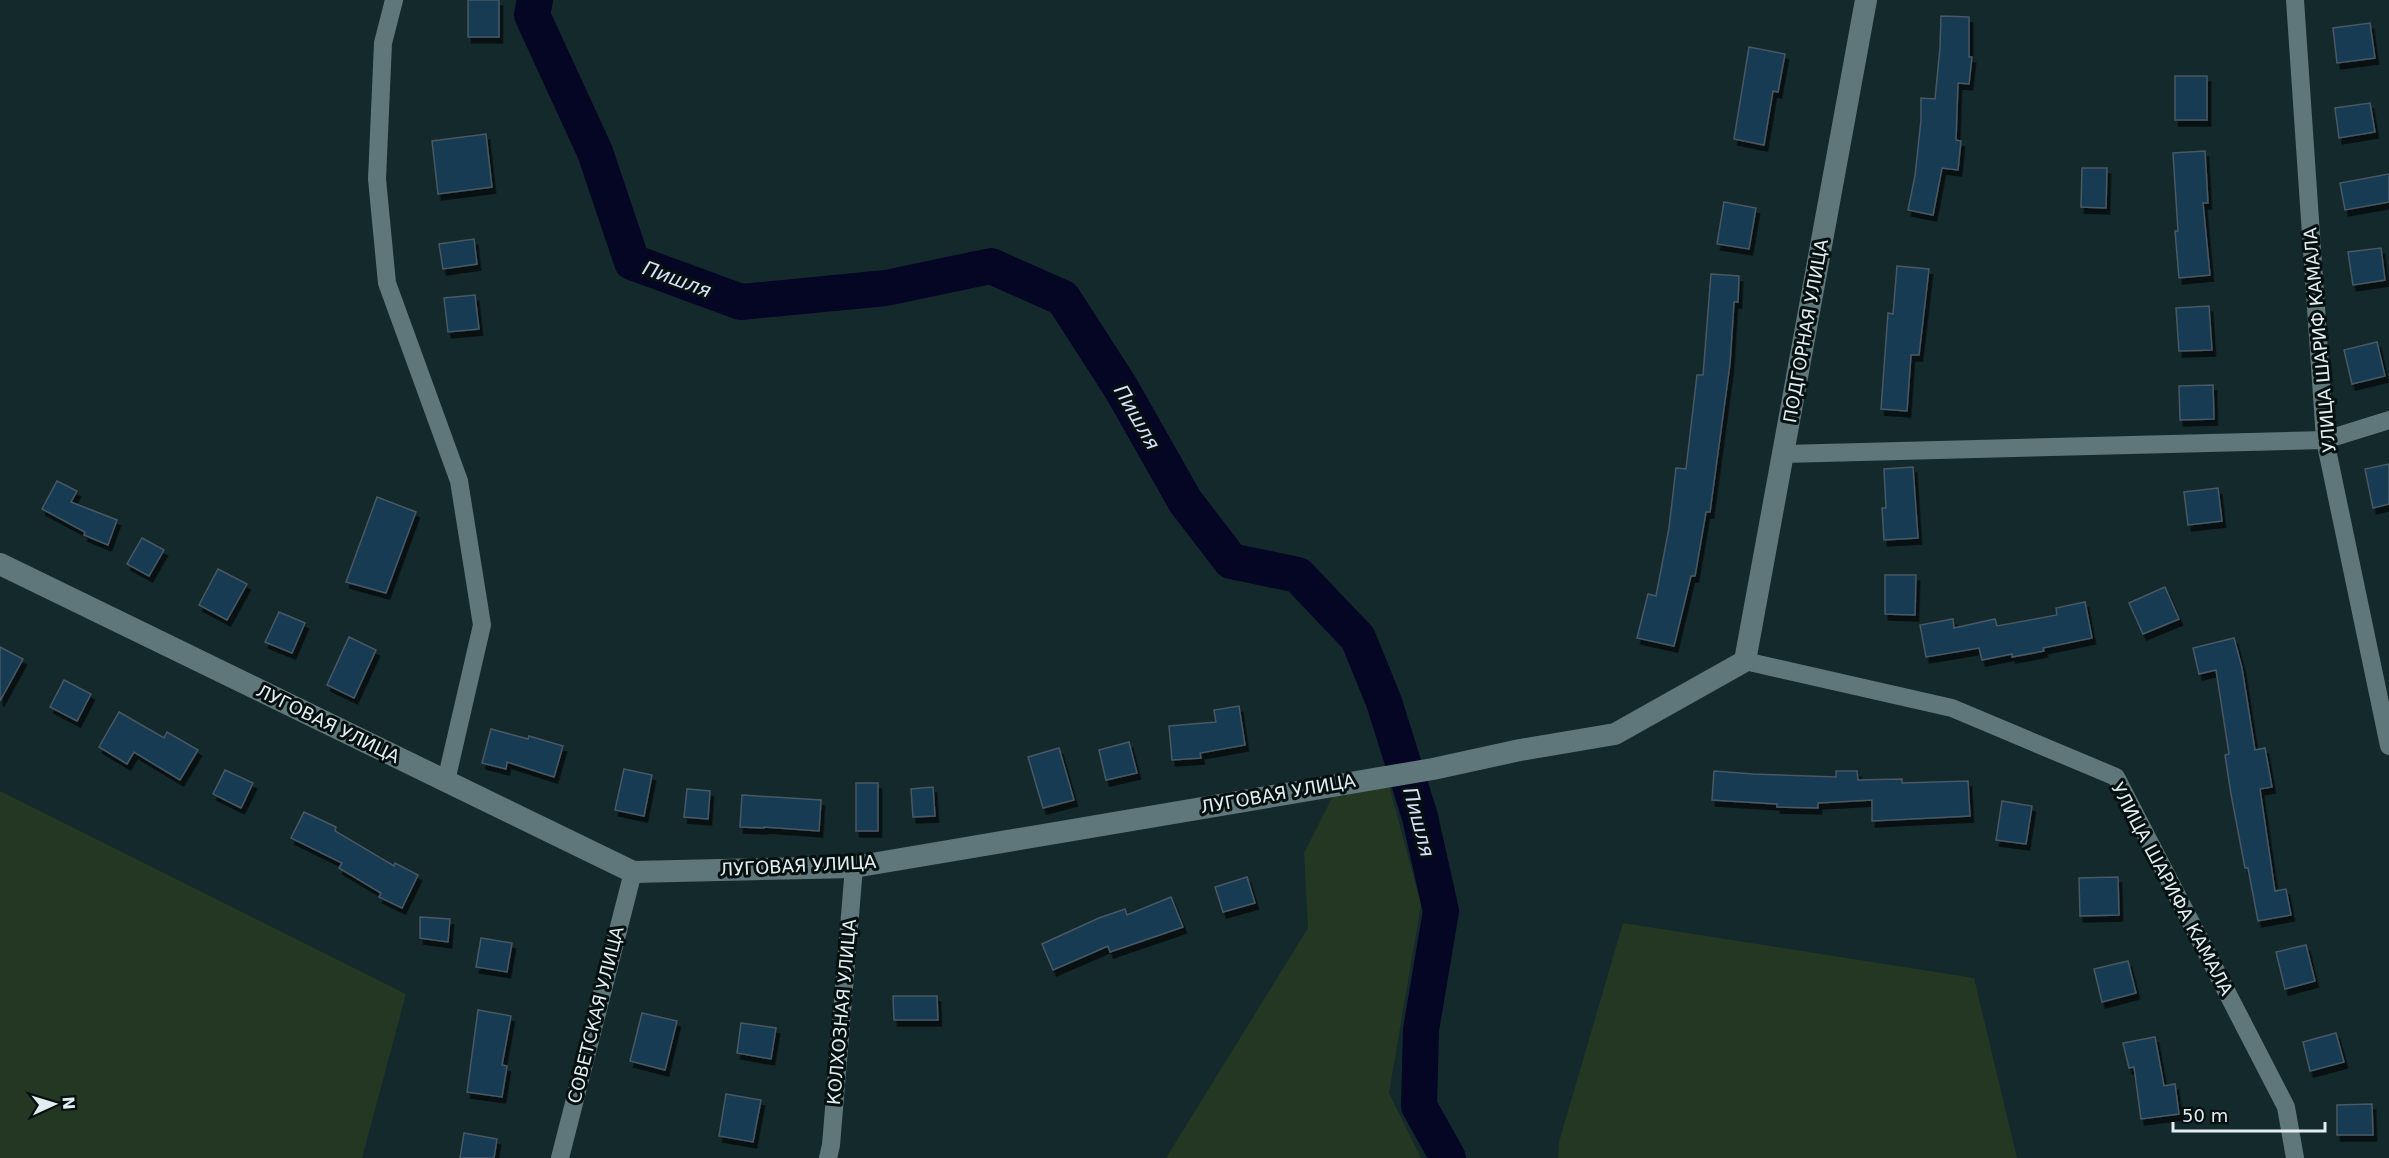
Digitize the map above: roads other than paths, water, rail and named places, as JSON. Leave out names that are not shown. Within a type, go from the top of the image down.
[{"type":"street","points":[[394,0],[383,44],[377,179],[387,283],[459,481],[482,625],[446,781]]},
{"type":"street","name":"ПОДГОРНАЯ УЛИЦА","points":[[1745,661],[1866,0]]},
{"type":"street","name":"УЛИЦА ШАРИФ КАМАЛА","points":[[2295,0],[2325,440],[2389,746]]},
{"type":"street","points":[[1784,454],[2325,440],[2389,420]]},
{"type":"street","name":"ЛУГОВАЯ УЛИЦА","points":[[0,564],[633,872],[854,867],[1433,769],[1520,750],[1615,734],[1745,661]]},
{"type":"street","name":"УЛИЦА ШАРИФА КАМАЛА","points":[[1745,661],[1952,708],[2116,777],[2286,1107],[2295,1158]]},
{"type":"street","name":"КОЛХОЗНАЯ УЛИЦА","points":[[828,1158],[854,867]]},
{"type":"street","name":"СОВЕТСКАЯ УЛИЦА","points":[[560,1158],[633,872]]},
{"type":"waterway","name":"Пишля","points":[[535,0],[532,15],[595,152],[632,262],[741,302],[886,288],[991,266],[1063,298],[1121,388],[1185,501],[1231,561],[1298,575],[1358,638],[1384,702],[1420,817],[1441,911],[1421,1030],[1419,1106],[1448,1158]]}]
